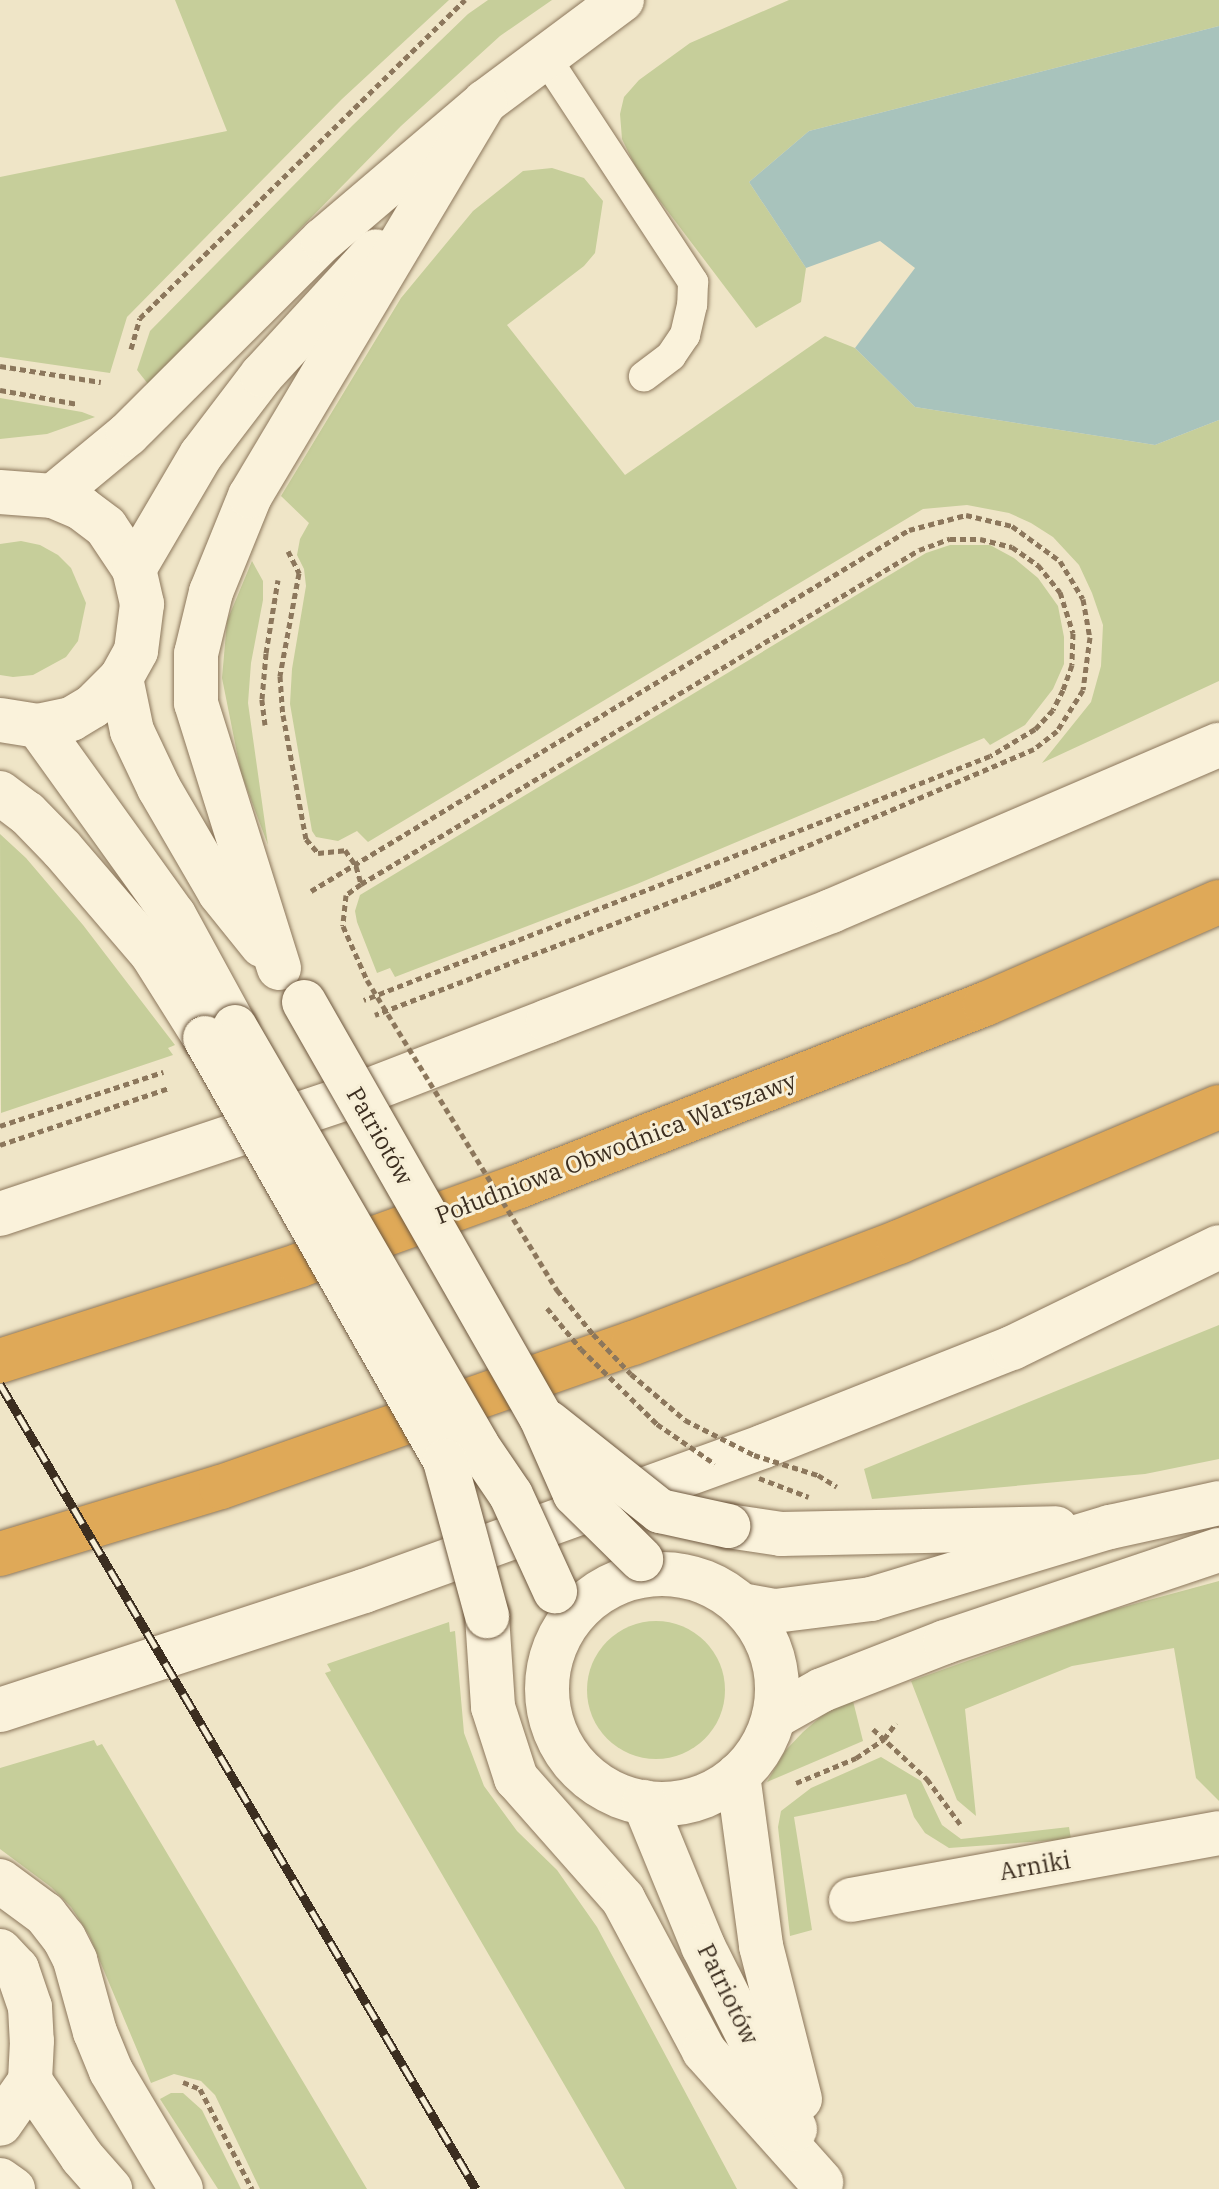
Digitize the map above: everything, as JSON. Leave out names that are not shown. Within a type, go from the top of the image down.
[{"type":"highway","name":"Południowa Obwodnica Warszawy","points":[[0,1361],[300,1265],[517,1187],[985,1004],[1219,902]]},
{"type":"highway","points":[[0,1554],[235,1482],[633,1343],[899,1242],[1219,1107]]},
{"type":"main road","points":[[53,496],[128,434],[323,240],[485,102],[544,55],[622,0]]},
{"type":"main road","points":[[291,985],[196,703],[196,654],[211,592],[250,496],[485,102]]},
{"type":"main road","points":[[134,569],[183,480],[262,375],[441,180]]},
{"type":"main road","points":[[0,492],[53,496],[81,508],[106,527],[134,569],[142,604],[136,651],[121,678],[93,706],[71,719],[19,723]]},
{"type":"main road","name":"Patriotów","points":[[121,678],[132,731],[159,788],[220,893],[291,985],[541,1417],[575,1494],[654,1566]]},
{"type":"main road","points":[[19,723],[174,915],[205,1044],[511,1495],[560,1610],[547,1682],[549,1710],[557,1737],[572,1761],[593,1781],[644,1802],[678,1803],[710,1794],[738,1775],[766,1740],[778,1693],[769,1645],[741,1605],[719,1589],[654,1566],[642,1576],[560,1610]]},
{"type":"main road","points":[[0,1214],[359,1094],[505,1038],[831,911],[1219,745]]},
{"type":"main road","points":[[0,793],[27,813],[62,849],[152,954],[445,1461],[487,1616],[493,1707],[516,1778],[623,1899],[704,2051],[822,2185]]},
{"type":"main road","points":[[0,1710],[364,1591],[764,1446],[1012,1348],[1219,1247]]},
{"type":"main road","points":[[541,1417],[660,1511],[728,1526],[781,1534],[827,1520],[1110,1527]]},
{"type":"main road","points":[[741,1605],[775,1611],[871,1599],[1110,1527],[1219,1503]]},
{"type":"main road","points":[[774,1717],[873,1669],[1071,1597],[1219,1550]]},
{"type":"main road","name":"Patriotów","points":[[738,1775],[761,1946],[822,2185]]},
{"type":"main road","name":"Patriotów","points":[[644,1802],[703,1946],[822,2185]]},
{"type":"main road","name":"Arniki","points":[[851,1900],[1219,1833]]},
{"type":"main road","points":[[0,1881],[45,1914],[64,1938],[75,1960],[95,2032],[111,2071],[181,2189]]},
{"type":"main road","points":[[0,1951],[17,1969],[30,2007],[30,2081],[82,2157],[110,2189]]},
{"type":"main road","points":[[0,2124],[30,2081]]},
{"type":"main road","points":[[0,2180],[13,2189]]},
{"type":"lane","points":[[544,55],[693,282],[692,305],[685,335],[671,356],[644,376]]},
{"type":"path","points":[[128,358],[140,318],[465,0]]},
{"type":"path","points":[[0,366],[105,382]]},
{"type":"path","points":[[305,894],[909,530],[966,515],[1012,526],[1060,561],[1083,599],[1090,637],[1083,690],[1057,731],[1034,749],[715,885],[369,1017]]},
{"type":"path","points":[[375,1026],[362,1000],[647,892],[990,756],[1035,729],[1053,710],[1063,690],[1072,665],[1073,633],[1060,592],[1038,565],[1012,547],[980,539],[950,539],[919,550],[346,895],[343,926],[367,980],[557,1290],[631,1374],[685,1420],[754,1455],[818,1475],[837,1487],[827,1520]]},
{"type":"path","points":[[285,544],[299,573],[280,676],[283,715],[306,839],[318,853],[345,850],[356,866],[361,884]]},
{"type":"path","points":[[0,1126],[205,1044]]},
{"type":"path","points":[[0,1145],[183,1083]]},
{"type":"path","points":[[545,1305],[581,1349],[657,1424],[714,1463],[729,1468]]},
{"type":"path","points":[[743,1473],[802,1492],[827,1520]]},
{"type":"path","points":[[873,1669],[873,1729],[927,1779],[952,1817],[964,1827]]},
{"type":"path","points":[[784,1788],[856,1758],[884,1739],[904,1714],[873,1669]]},
{"type":"green space","points":[[175,0],[449,0],[342,99],[127,317],[110,373],[0,357],[0,177],[227,131]]},
{"type":"green space","points":[[488,0],[552,0],[500,36],[401,126],[148,384],[137,370],[150,331],[353,125],[468,14]]},
{"type":"green space","points":[[789,0],[1219,0],[1219,26],[809,131],[749,182],[806,268],[801,302],[756,328],[638,172],[622,139],[620,114],[624,97],[639,80],[690,43]]},
{"type":"green space","points":[[552,168],[584,178],[603,201],[595,253],[584,266],[507,325],[625,475],[825,336],[855,348],[915,407],[1155,445],[1219,420],[1219,681],[1042,763],[1091,702],[1101,666],[1103,625],[1079,565],[1053,537],[1009,513],[967,505],[923,509],[368,842],[357,831],[338,841],[316,837],[312,831],[290,704],[292,669],[306,586],[304,569],[297,555],[300,539],[309,523],[281,496],[401,298],[473,211],[523,171]]},
{"type":"green space","points":[[0,398],[95,417],[47,434],[0,439]]},
{"type":"green space","points":[[21,541],[40,545],[58,555],[71,568],[86,603],[78,641],[66,657],[33,675],[13,677],[0,675],[0,544]]},
{"type":"green space","points":[[950,545],[990,545],[1014,558],[1038,578],[1058,606],[1064,637],[1064,664],[1053,689],[1025,725],[990,745],[984,738],[637,884],[395,977],[390,968],[377,973],[357,922],[355,911],[360,895],[926,553]]},
{"type":"green space","points":[[252,561],[263,581],[263,600],[251,663],[248,703],[268,845],[241,773],[222,678],[227,621]]},
{"type":"green space","points":[[0,834],[26,858],[83,925],[175,1045],[168,1048],[173,1055],[1,1113]]},
{"type":"green space","points":[[1219,1325],[1219,1459],[1145,1474],[872,1499],[864,1469]]},
{"type":"green space","points":[[1219,1581],[1219,1801],[1196,1778],[1174,1648],[1072,1666],[965,1709],[976,1816],[957,1800],[911,1681],[1101,1613]]},
{"type":"green space","points":[[656,1621],[682,1627],[705,1641],[719,1664],[725,1690],[719,1716],[705,1739],[682,1753],[656,1759],[630,1753],[607,1739],[593,1716],[587,1690],[593,1664],[607,1641],[630,1627]]},
{"type":"green space","points":[[449,1622],[450,1632],[455,1631],[464,1733],[484,1786],[517,1831],[557,1870],[597,1927],[737,2189],[625,2189],[325,1673],[331,1671],[327,1664]]},
{"type":"green space","points":[[853,1701],[863,1741],[767,1782],[785,1751],[803,1732],[825,1713]]},
{"type":"green space","points":[[94,1740],[97,1746],[102,1744],[367,2189],[260,2189],[215,2095],[201,2081],[174,2074],[151,2083],[89,1935],[71,1907],[51,1887],[0,1849],[0,1768]]},
{"type":"green space","points":[[881,1757],[921,1781],[942,1825],[961,1839],[1069,1827],[1071,1839],[949,1848],[925,1833],[914,1817],[906,1794],[794,1817],[812,1930],[790,1936],[778,1827],[781,1811],[811,1788]]},
{"type":"green space","points":[[171,2093],[183,2093],[202,2110],[241,2189],[218,2189],[160,2099]]},
{"type":"water","points":[[1219,26],[1219,420],[1155,445],[915,407],[855,348],[915,268],[880,241],[806,268],[749,182],[809,131]]},
{"type":"railway","points":[[0,1384],[476,2189]]}]
